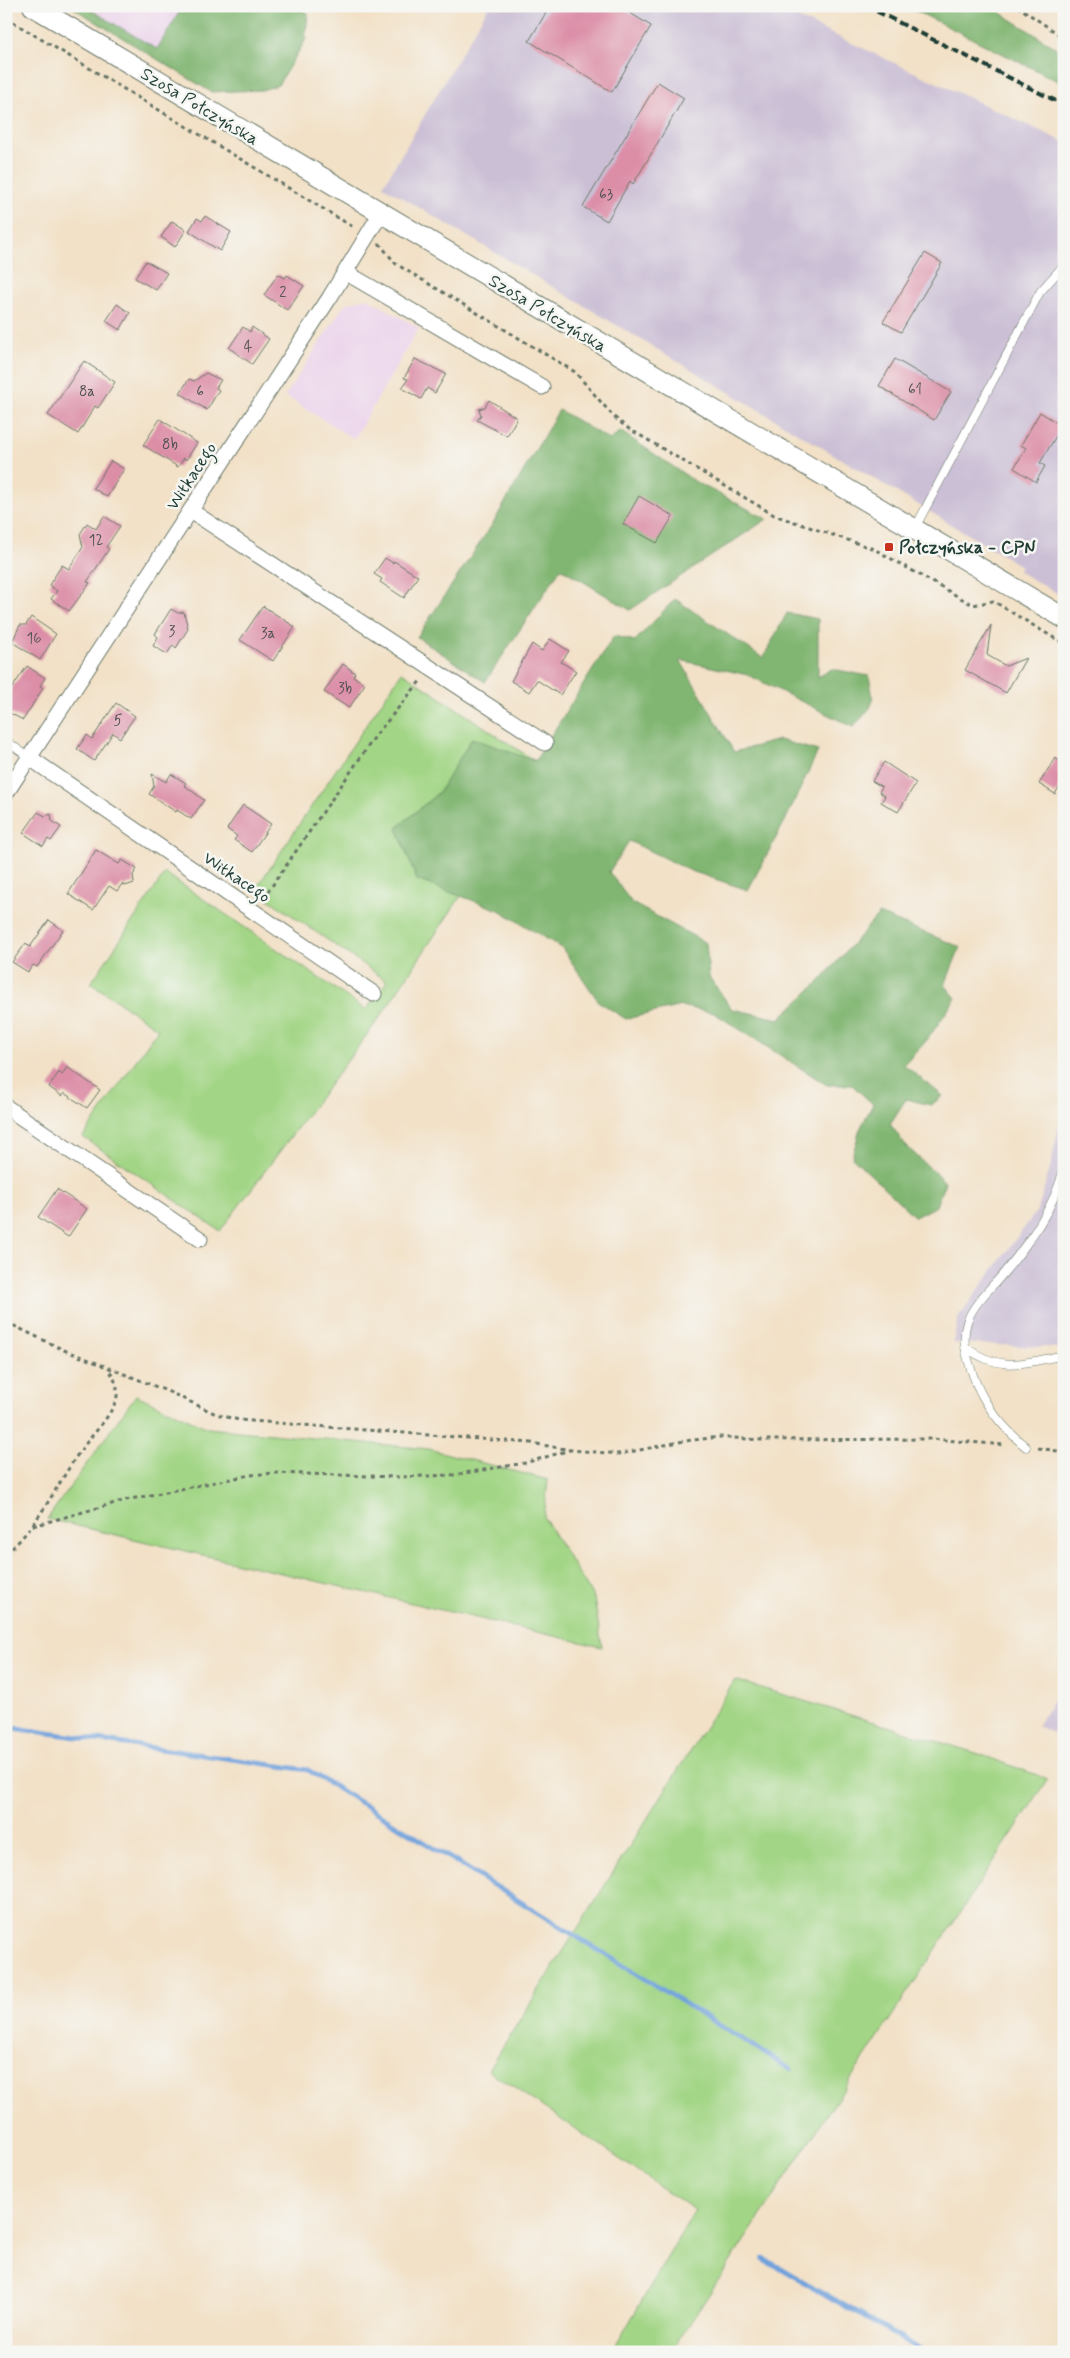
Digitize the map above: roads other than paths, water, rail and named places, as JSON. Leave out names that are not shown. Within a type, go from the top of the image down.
[{"type":"main road","name":"Szosa Połczyńska","points":[[33,6],[1064,618]]},
{"type":"street","name":"Witkacego","points":[[6,793],[191,511],[381,213]]},
{"type":"street","points":[[345,272],[542,387]]},
{"type":"street","points":[[191,511],[545,743]]},
{"type":"street","name":"Witkacego","points":[[30,758],[374,994]]},
{"type":"street","points":[[6,1107],[200,1239]]},
{"type":"lane","points":[[914,529],[1040,292],[1064,265]]},
{"type":"lane","points":[[6,741],[30,758]]},
{"type":"lane","points":[[1026,1447],[1001,1425],[992,1414],[976,1385],[964,1336],[967,1322],[974,1308],[1019,1254],[1038,1225],[1058,1189],[1064,1168]]},
{"type":"lane","points":[[966,1347],[983,1359],[994,1363],[1012,1364],[1064,1355]]},
{"type":"waterway","points":[[6,1727],[308,1770],[790,2069]]},
{"type":"waterway","points":[[763,2258],[924,2352]]},
{"type":"railway","points":[[866,6],[1064,105]]},
{"type":"place","name":"Połczyńska - CPN","points":[[889,547]]}]
